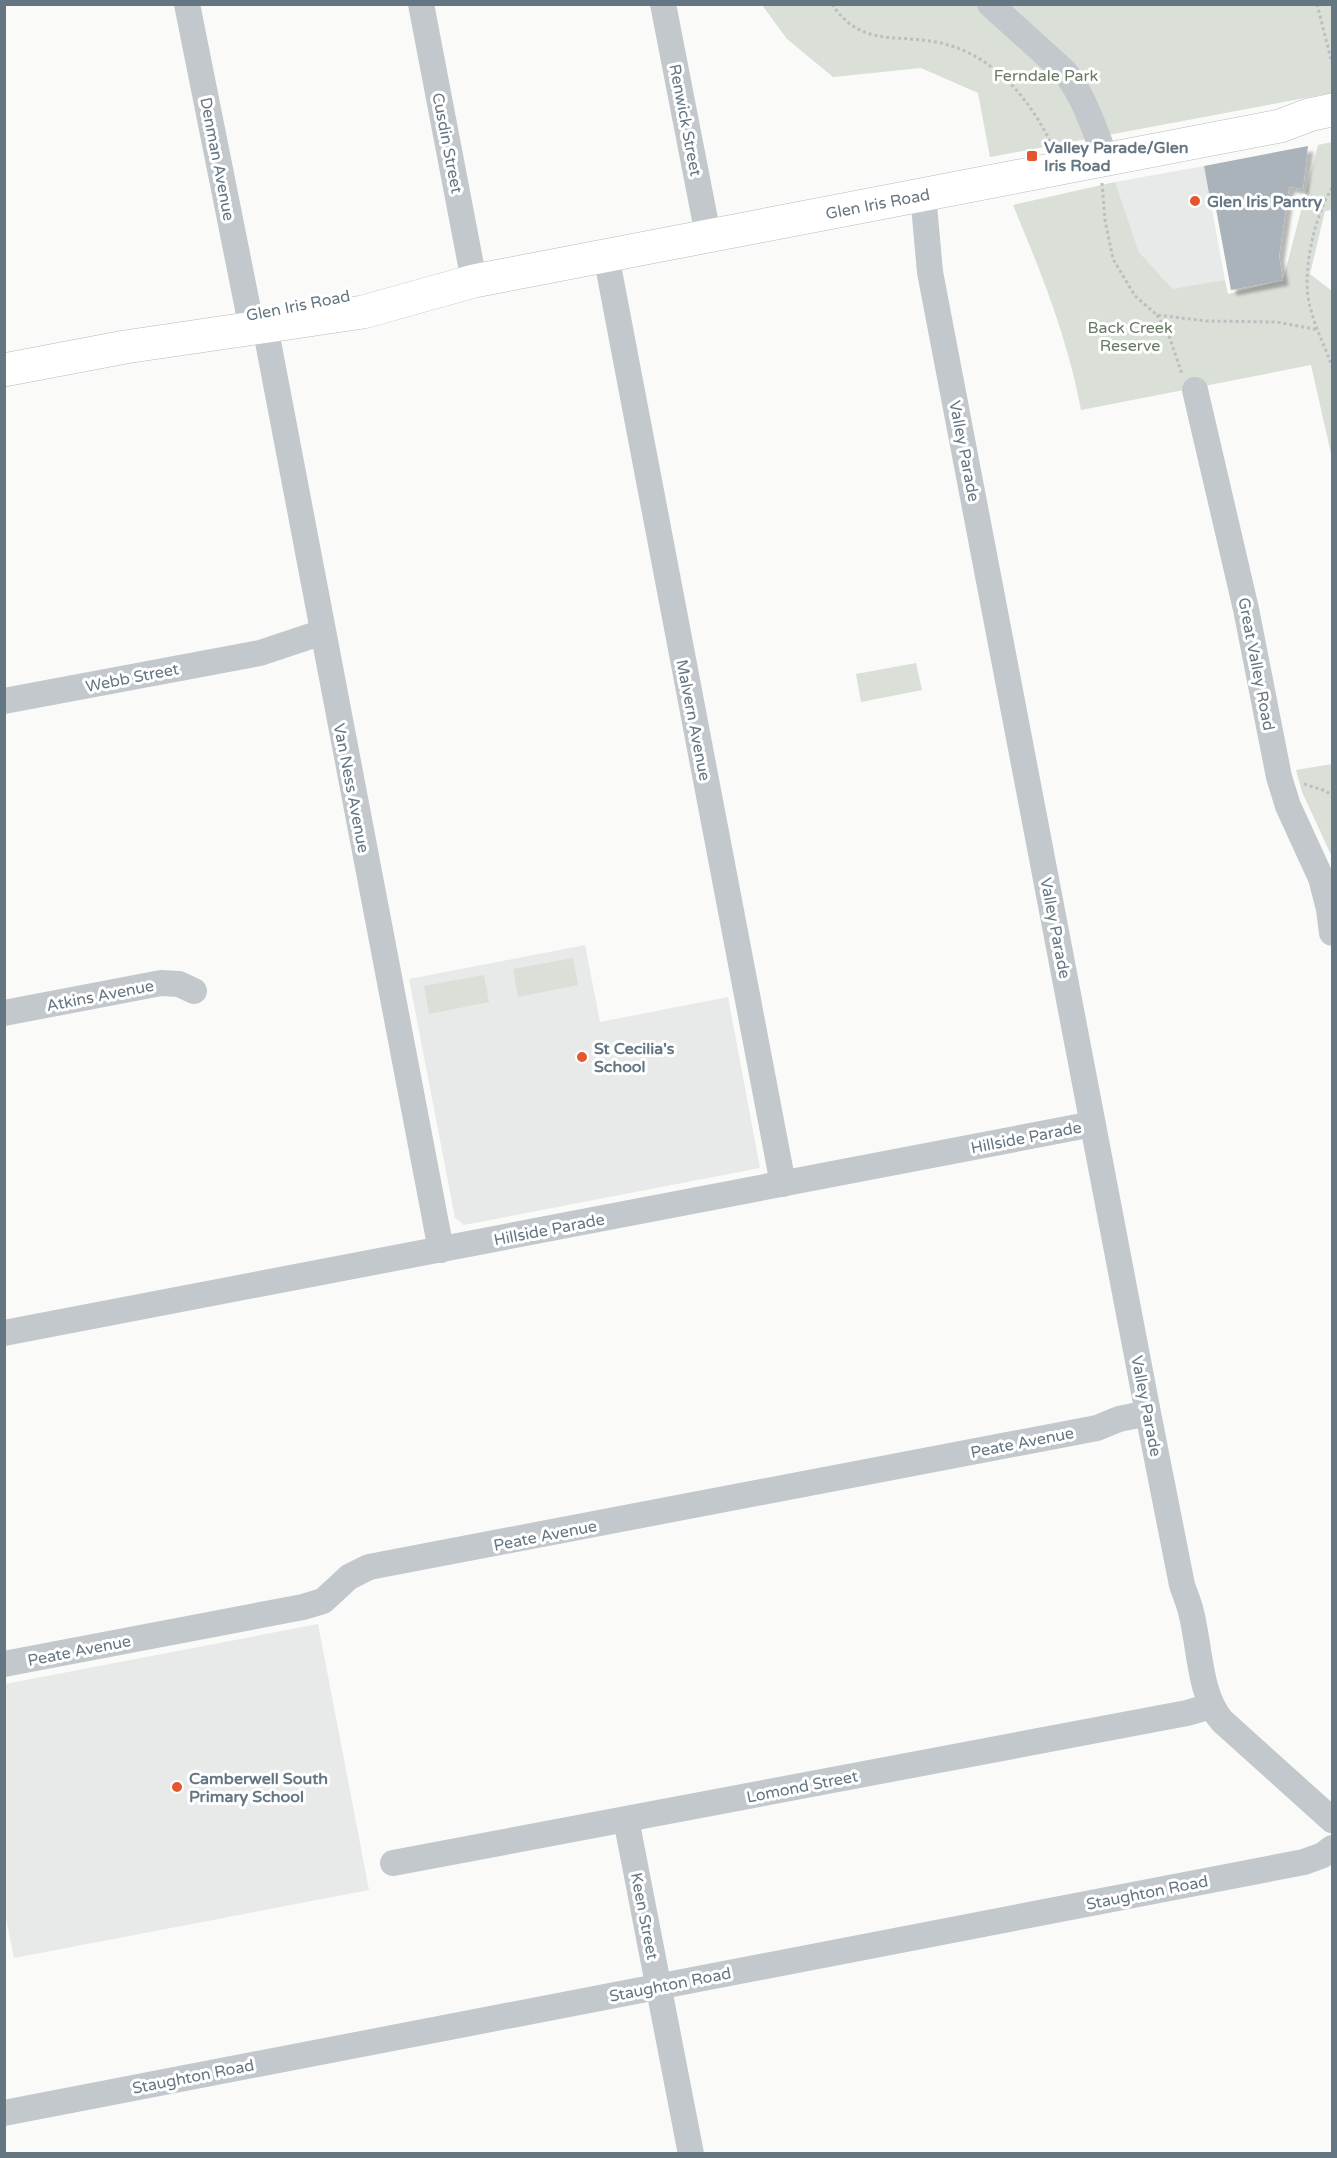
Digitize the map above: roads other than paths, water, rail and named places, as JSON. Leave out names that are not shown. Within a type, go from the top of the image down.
[{"type":"main road","name":"Glen Iris Road","points":[[247,324],[308,320],[363,312],[474,281],[915,196],[1104,171],[1280,126],[1332,110]]},
{"type":"main road","name":"Glen Iris Road","points":[[1280,126],[1332,124]]},
{"type":"main road","name":"Glen Iris Road","points":[[4,370],[247,324],[350,295],[474,281]]},
{"type":"street","name":"Denman Avenue","points":[[187,4],[247,324]]},
{"type":"street","name":"Cusdin Street","points":[[421,4],[474,281]]},
{"type":"street","name":"Renwick Street","points":[[663,4],[708,235]]},
{"type":"street","points":[[990,4],[1065,72],[1074,84],[1088,112],[1104,171]]},
{"type":"street","name":"Valley Parade","points":[[915,196],[1182,1585],[1183,1613],[1208,1721],[1314,1816],[1332,1847]]},
{"type":"street","name":"Malvern Avenue","points":[[606,255],[783,1184]]},
{"type":"street","name":"Van Ness Avenue","points":[[247,324],[324,641],[441,1250]]},
{"type":"street","name":"Great Valley Road","points":[[1195,390],[1246,609],[1279,777],[1288,806],[1321,878],[1332,933]]},
{"type":"street","name":"Webb Street","points":[[4,701],[324,641]]},
{"type":"street","name":"Atkins Avenue","points":[[4,1013],[161,983],[179,984],[194,991]]},
{"type":"street","name":"Hillside Parade","points":[[4,1333],[1093,1124]]},
{"type":"street","name":"Peate Avenue","points":[[4,1664],[303,1607],[323,1601],[349,1577],[369,1567],[1097,1428],[1119,1419],[1149,1419]]},
{"type":"street","points":[[1206,1708],[1332,1820]]},
{"type":"street","name":"Lomond Street","points":[[393,1863],[1206,1708]]},
{"type":"street","name":"Keen Street","points":[[626,1819],[692,2154]]},
{"type":"street","name":"Staughton Road","points":[[4,2113],[1304,1862],[1314,1859],[1332,1847]]},
{"type":"place","name":"Valley Parade/Glen Iris Road","points":[[1032,156]]},
{"type":"place","name":"Glen Iris Pantry","points":[[1195,201]]},
{"type":"place","name":"St Cecilia's School","points":[[582,1057]]},
{"type":"place","name":"Camberwell South Primary School","points":[[177,1787]]},
{"type":"park label","name":"Ferndale Park","points":[[1046,75]]},
{"type":"park label","name":"Back Creek Reserve","points":[[1130,336]]}]
